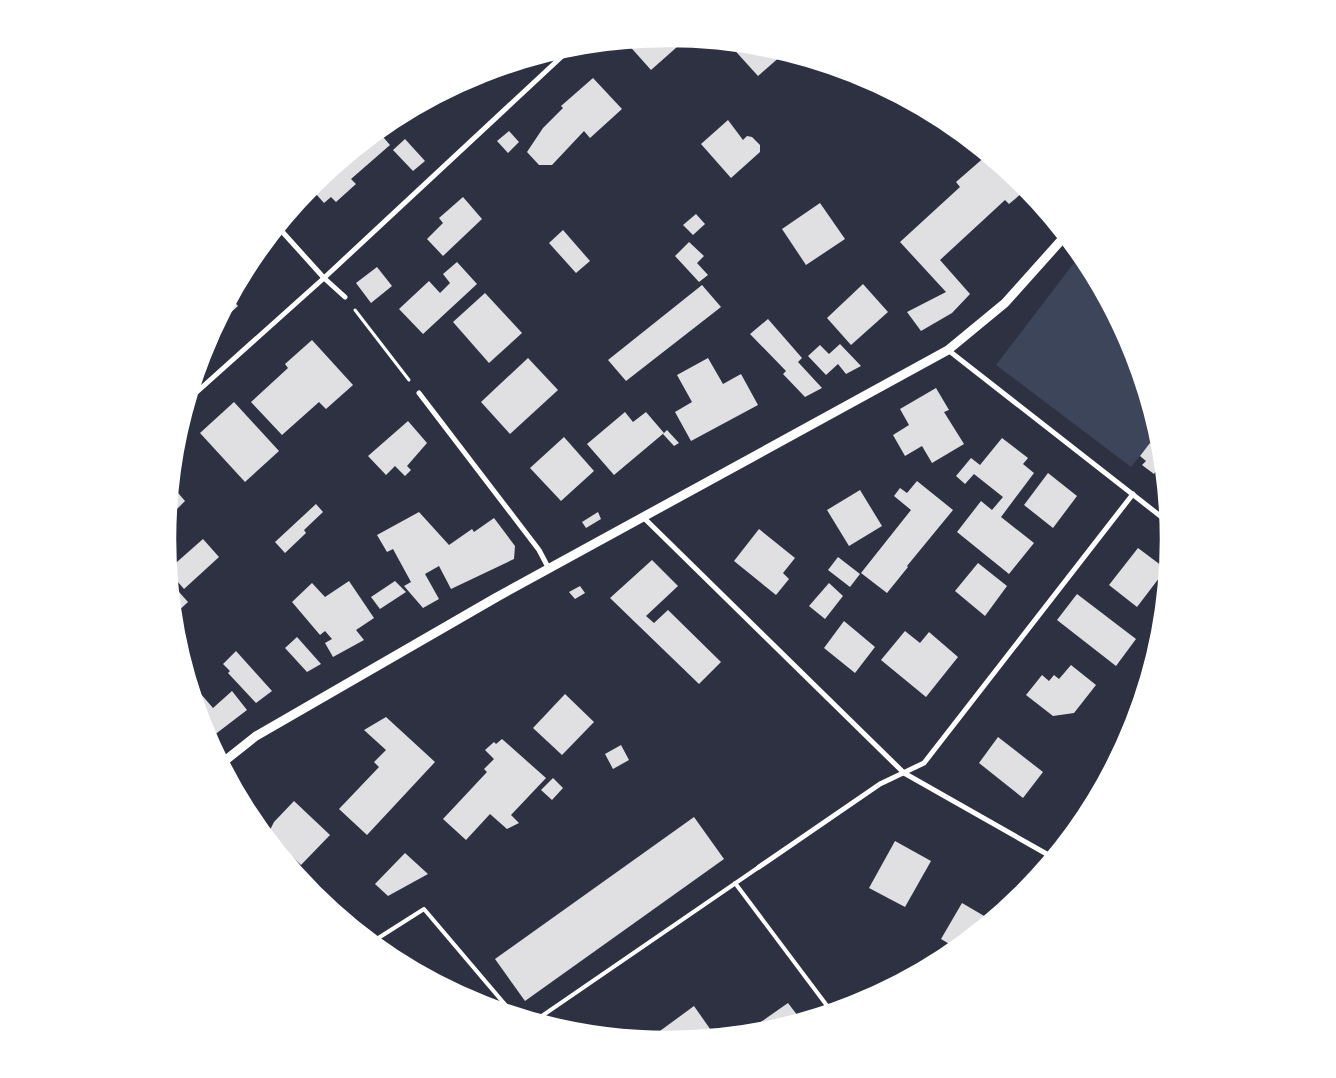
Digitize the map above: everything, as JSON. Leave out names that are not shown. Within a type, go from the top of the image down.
[{"type":"street","points":[[198,390],[324,278],[559,59]]},
{"type":"street","points":[[283,232],[324,278],[345,297]]},
{"type":"street","points":[[227,759],[256,736],[549,569],[948,350],[1005,303],[1060,241]]},
{"type":"street","points":[[948,350],[1160,516]]},
{"type":"street","points":[[419,393],[539,550],[549,569]]},
{"type":"street","points":[[759,866],[880,784],[924,763],[1133,494]]},
{"type":"street","points":[[643,518],[904,773],[1047,854]]},
{"type":"lane","points":[[542,1016],[759,866]]},
{"type":"lane","points":[[735,883],[827,1006]]},
{"type":"lane","points":[[379,938],[424,909],[504,1004]]},
{"type":"path","points":[[345,297],[419,393]]},
{"type":"shaded area","points":[[1075,261],[1095,293],[1123,350],[1135,381],[1151,443],[1131,467],[996,365]]},
{"type":"building","points":[[678,46],[651,70],[631,47]]},
{"type":"building","points":[[735,51],[777,59],[758,76]]},
{"type":"building","points":[[593,78],[622,109],[590,138],[584,131],[552,165],[539,165],[527,152],[543,128],[563,108],[561,106]]},
{"type":"building","points":[[728,120],[743,140],[747,136],[752,137],[760,145],[760,152],[731,178],[701,144]]},
{"type":"building","points":[[509,131],[519,142],[508,153],[497,141]]},
{"type":"building","points":[[383,137],[390,145],[351,179],[356,184],[336,202],[331,197],[324,203],[317,195],[343,169]]},
{"type":"building","points":[[405,139],[425,161],[413,171],[393,150]]},
{"type":"building","points":[[982,160],[1020,195],[1009,204],[1005,200],[940,260],[970,294],[952,313],[921,331],[907,312],[946,292],[900,242],[960,187],[956,182]]},
{"type":"building","points":[[463,197],[482,219],[443,256],[427,239],[443,223],[439,218]]},
{"type":"building","points":[[820,203],[845,239],[806,265],[782,229]]},
{"type":"building","points":[[696,214],[705,224],[693,235],[683,225]]},
{"type":"building","points":[[563,230],[590,261],[576,273],[549,243]]},
{"type":"building","points":[[689,242],[704,256],[697,263],[708,275],[699,282],[675,256]]},
{"type":"building","points":[[457,262],[477,284],[423,334],[399,309],[429,281],[440,293],[450,283],[443,274]]},
{"type":"building","points":[[377,267],[392,286],[371,303],[356,283]]},
{"type":"building","points":[[863,284],[888,312],[851,345],[827,318]]},
{"type":"building","points":[[702,285],[721,307],[626,381],[608,360]]},
{"type":"building","points":[[485,293],[522,333],[489,363],[453,322]]},
{"type":"building","points":[[236,303],[238,306],[230,313]]},
{"type":"building","points":[[768,319],[802,358],[798,362],[822,388],[805,397],[783,374],[786,371],[750,334]]},
{"type":"building","points":[[312,340],[353,385],[326,409],[319,402],[282,435],[251,402],[288,368],[285,364]]},
{"type":"building","points":[[840,344],[861,366],[846,374],[838,364],[826,375],[808,356],[820,345],[829,354]]},
{"type":"building","points":[[528,358],[558,390],[510,434],[481,402]]},
{"type":"building","points":[[708,358],[723,384],[741,374],[758,405],[691,441],[675,412],[692,402],[677,375]]},
{"type":"building","points":[[936,388],[949,410],[944,412],[964,444],[932,463],[922,446],[905,456],[893,435],[909,425],[900,409]]},
{"type":"building","points":[[234,402],[279,451],[245,482],[200,433]]},
{"type":"building","points":[[625,412],[633,422],[646,412],[664,433],[614,475],[587,444]]},
{"type":"building","points":[[408,421],[427,443],[407,466],[411,470],[405,476],[395,466],[386,475],[368,456]]},
{"type":"building","points":[[667,430],[679,443],[674,446],[663,434]]},
{"type":"building","points":[[564,437],[594,471],[561,501],[530,468]]},
{"type":"building","points":[[1002,438],[1028,458],[1023,464],[1034,473],[1001,517],[1034,543],[1009,574],[957,532],[981,501],[992,510],[1003,497],[974,474],[965,484],[956,476],[971,458],[980,465]]},
{"type":"building","points":[[1151,444],[1156,471],[1154,474],[1142,465],[1146,461],[1140,456]]},
{"type":"building","points":[[1048,473],[1077,496],[1053,528],[1024,505]]},
{"type":"building","points":[[917,481],[953,510],[887,593],[861,573],[911,510],[894,496],[900,488],[907,493]]},
{"type":"building","points":[[860,490],[882,526],[849,546],[827,510]]},
{"type":"building","points":[[177,492],[185,501],[176,510]]},
{"type":"building","points":[[316,504],[323,512],[304,530],[306,533],[285,553],[275,542]]},
{"type":"building","points":[[419,512],[449,545],[472,529],[474,532],[494,518],[515,546],[514,559],[451,589],[439,566],[425,574],[439,599],[423,608],[404,586],[411,582],[393,549],[387,552],[377,535]]},
{"type":"building","points":[[598,512],[601,519],[586,528],[582,522]]},
{"type":"building","points":[[759,529],[795,558],[783,573],[789,579],[776,595],[734,561]]},
{"type":"building","points":[[203,539],[219,557],[184,589],[177,581],[176,563]]},
{"type":"building","points":[[1138,548],[1160,565],[1159,578],[1137,607],[1109,585]]},
{"type":"building","points":[[838,557],[860,574],[850,587],[828,570]]},
{"type":"building","points":[[652,560],[678,586],[646,616],[654,623],[668,610],[721,662],[699,684],[610,598]]},
{"type":"building","points":[[978,563],[1007,586],[985,616],[955,591]]},
{"type":"building","points":[[349,581],[374,618],[356,630],[364,640],[333,657],[325,643],[332,639],[325,631],[320,635],[292,602],[312,583],[325,597]]},
{"type":"building","points":[[395,581],[406,592],[380,609],[371,597]]},
{"type":"building","points":[[829,583],[843,596],[825,619],[809,606]]},
{"type":"building","points":[[580,586],[585,593],[575,599],[569,592]]},
{"type":"building","points":[[178,591],[188,602],[180,609]]},
{"type":"building","points":[[1077,594],[1136,639],[1116,666],[1057,620]]},
{"type":"building","points":[[844,621],[875,647],[855,673],[824,648]]},
{"type":"building","points":[[905,631],[920,643],[929,632],[958,657],[926,697],[881,660]]},
{"type":"building","points":[[297,637],[321,664],[307,672],[285,648]]},
{"type":"building","points":[[236,651],[272,691],[256,703],[228,673],[230,671],[223,664]]},
{"type":"building","points":[[1071,665],[1096,685],[1074,713],[1053,716],[1026,695],[1042,675],[1049,681],[1054,675],[1059,679]]},
{"type":"building","points":[[232,691],[247,710],[216,734],[200,693],[213,708]]},
{"type":"building","points":[[565,694],[594,722],[562,755],[533,728]]},
{"type":"building","points":[[386,717],[435,762],[367,835],[339,809],[379,767],[374,762],[386,750],[364,730]]},
{"type":"building","points":[[998,737],[1043,772],[1023,798],[979,763]]},
{"type":"building","points":[[502,739],[546,778],[511,815],[519,823],[507,829],[490,814],[466,840],[443,819],[487,772],[484,769],[494,759],[485,750],[494,742],[496,744]]},
{"type":"building","points":[[621,745],[629,760],[613,769],[605,754]]},
{"type":"building","points":[[553,778],[563,788],[552,800],[541,790]]},
{"type":"building","points":[[294,801],[330,835],[301,865],[270,830],[274,822]]},
{"type":"building","points":[[694,817],[724,859],[525,1001],[495,959]]},
{"type":"building","points":[[895,841],[931,861],[905,907],[869,888]]},
{"type":"building","points":[[405,853],[428,874],[388,896],[375,884]]},
{"type":"building","points":[[962,903],[984,916],[949,944],[941,939]]},
{"type":"building","points":[[788,1003],[797,1015],[764,1022],[760,1023]]},
{"type":"building","points":[[694,1006],[711,1030],[700,1031],[659,1032]]}]
